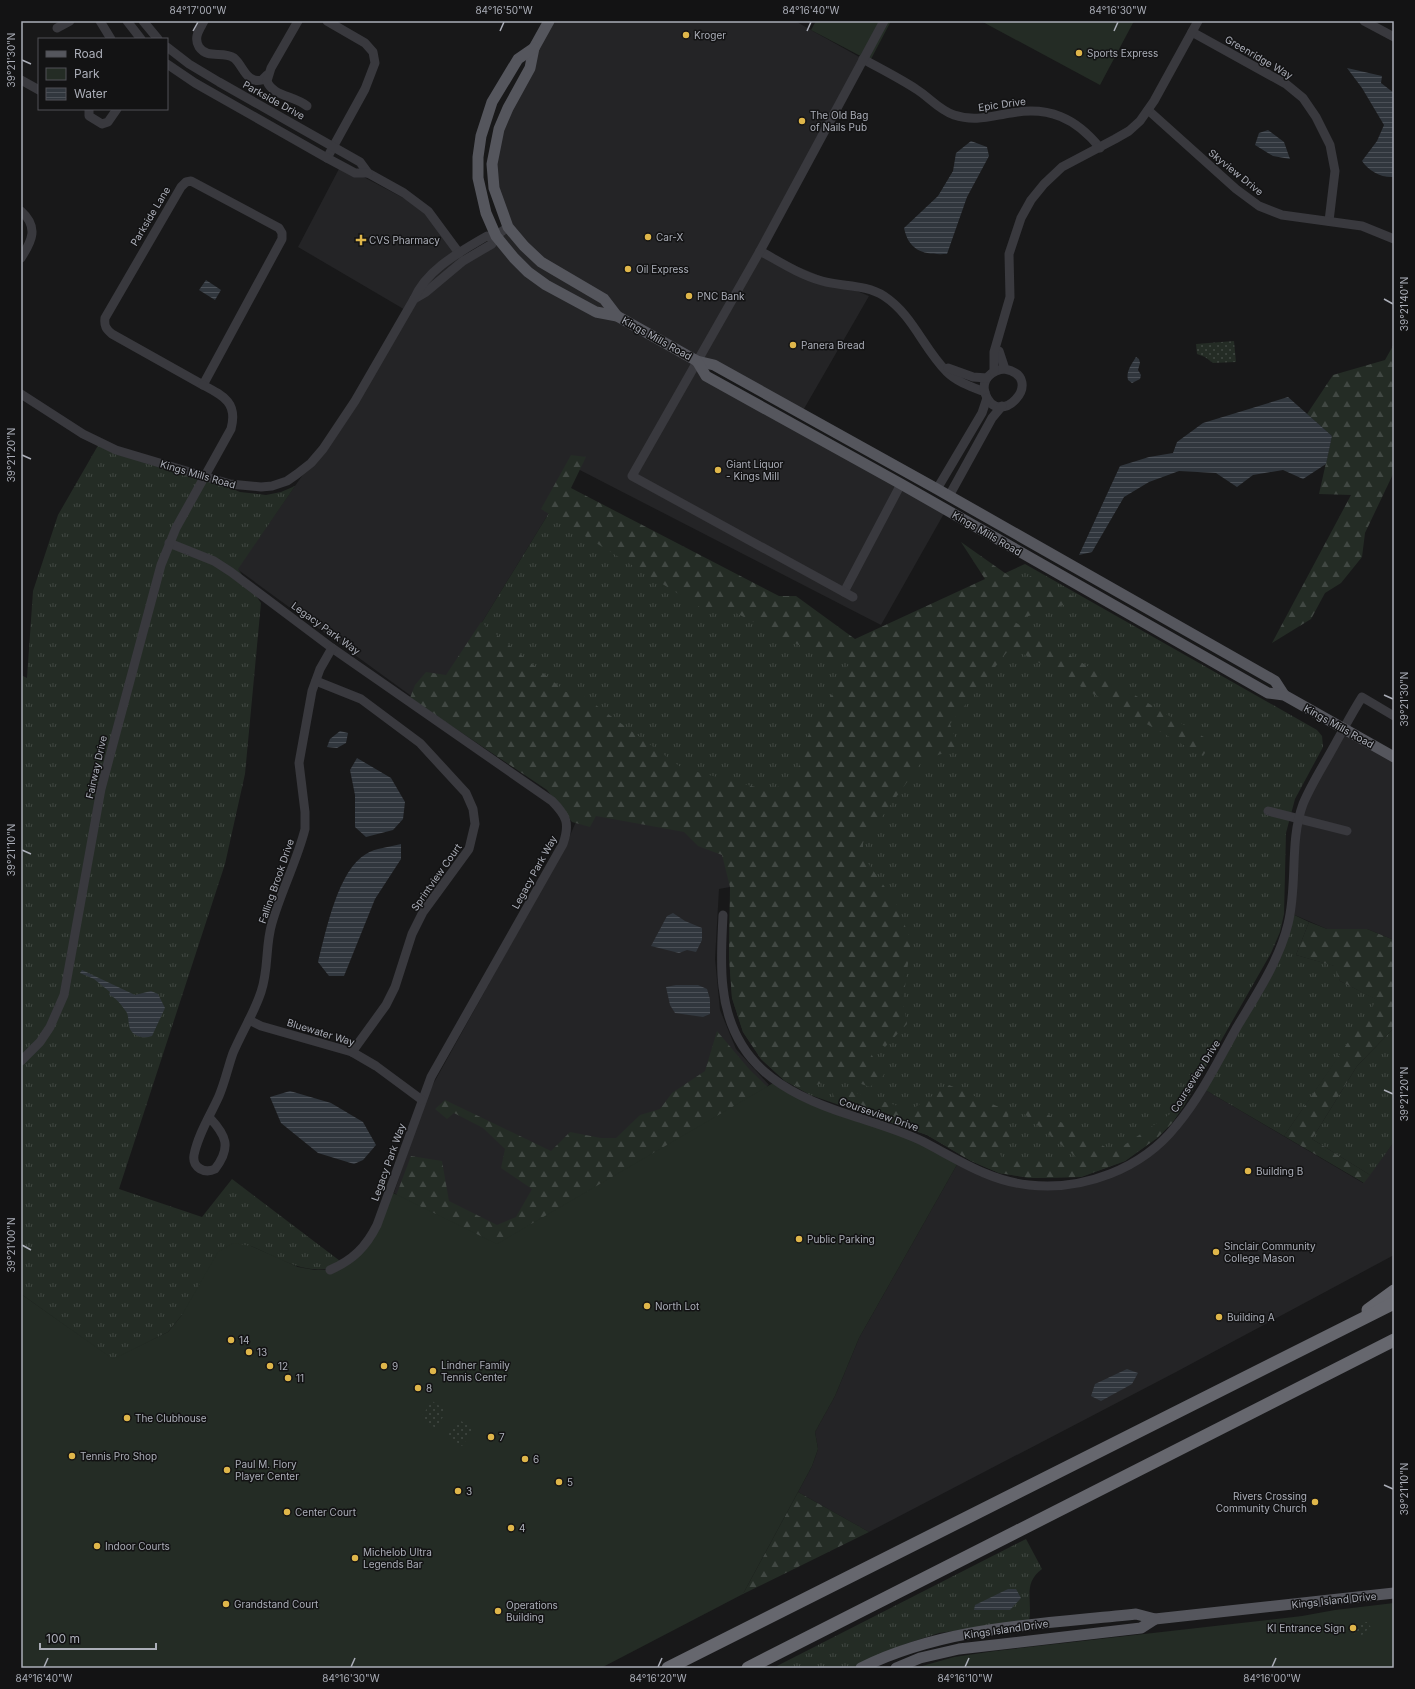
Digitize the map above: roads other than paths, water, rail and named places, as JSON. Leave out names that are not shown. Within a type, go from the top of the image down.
[{"type":"highway","points":[[1345,1328],[1394,1291]]},
{"type":"highway","points":[[668,1668],[1394,1303]]},
{"type":"highway","points":[[748,1668],[1394,1340]]},
{"type":"main road","points":[[508,227],[494,188],[492,164],[494,150],[499,129],[508,108],[530,68],[534,48],[549,21]]},
{"type":"main road","points":[[495,237],[486,213],[478,178],[478,157],[481,136],[492,102],[518,58],[534,48]]},
{"type":"main road","name":"Kings Mills Road","points":[[508,227],[524,246],[541,262],[604,299],[617,316]]},
{"type":"main road","name":"Kings Mills Road","points":[[495,237],[528,272],[546,285],[596,312],[617,316],[697,361],[714,365],[937,489],[1275,681],[1284,695]]},
{"type":"main road","name":"Kings Mills Road","points":[[697,361],[706,376],[901,484],[1268,693],[1284,695],[1394,757]]},
{"type":"main road","name":"Kings Island Drive","points":[[861,1668],[907,1648],[931,1641],[981,1632],[1136,1614],[1155,1619],[1394,1593]]},
{"type":"main road","name":"Kings Island Drive","points":[[896,1668],[920,1658],[959,1649],[1141,1628],[1155,1619]]},
{"type":"street","points":[[57,28],[70,21]]},
{"type":"street","points":[[100,21],[110,38]]},
{"type":"street","points":[[127,21],[140,38]]},
{"type":"street","points":[[143,21],[157,38]]},
{"type":"street","points":[[204,21],[197,34],[196,40],[202,50],[207,54],[234,58],[243,72],[254,80],[262,80],[267,75],[298,21]]},
{"type":"street","points":[[327,21],[359,38],[369,47],[375,58],[374,69],[365,89],[327,158]]},
{"type":"street","points":[[853,597],[632,476],[760,251],[884,21]]},
{"type":"street","points":[[937,489],[982,413],[994,352],[1010,298],[1009,254],[1021,218],[1031,200],[1044,184],[1062,167],[1100,148],[1129,131],[1140,121],[1148,110],[1198,21]]},
{"type":"street","points":[[1364,21],[1394,37]]},
{"type":"street","name":"Greenridge Way","points":[[1192,32],[1286,84],[1303,98],[1316,117],[1330,145],[1335,171],[1329,221]]},
{"type":"street","name":"Parkside Drive","points":[[168,48],[189,64],[360,162],[368,173],[404,192],[428,211],[459,253]]},
{"type":"street","name":"Epic Drive","points":[[863,59],[916,89],[953,115],[982,119],[1030,111],[1054,114],[1083,129],[1100,148]]},
{"type":"street","name":"Parkside Drive","points":[[168,65],[195,83],[327,158],[355,173],[368,173]]},
{"type":"street","points":[[267,75],[268,84],[274,90],[296,98],[306,106]]},
{"type":"street","points":[[21,80],[38,89]]},
{"type":"street","points":[[89,110],[89,116],[102,124],[108,122],[115,110]]},
{"type":"street","name":"Skyview Drive","points":[[1148,110],[1236,189],[1259,206],[1282,215],[1362,226],[1394,238]]},
{"type":"street","name":"Parkside Lane","points":[[203,385],[282,239],[282,233],[279,228],[190,181],[186,182],[181,187],[105,318],[104,324],[112,334],[227,400],[234,417],[231,429],[204,477]]},
{"type":"street","points":[[21,211],[28,218],[32,231],[31,241],[21,258]]},
{"type":"street","name":"Kings Mills Road","points":[[414,299],[426,292],[463,260],[492,244],[495,237],[508,227]]},
{"type":"street","name":"Kings Mills Road","points":[[21,394],[82,434],[116,450],[204,477],[238,485],[272,486],[287,481],[311,463],[337,430],[414,299],[420,286],[437,269],[459,253],[487,236],[495,237]]},
{"type":"street","points":[[760,251],[805,275],[824,281],[866,289],[882,295],[896,305],[910,320],[928,351],[948,373],[986,395],[996,405],[1002,406],[1014,403],[1020,395],[1022,389],[1016,374],[1005,369],[990,375],[973,377],[961,374],[940,363]]},
{"type":"street","points":[[997,344],[1005,369]]},
{"type":"street","points":[[949,496],[992,418],[1002,406]]},
{"type":"street","name":"Fairway Drive","points":[[21,1061],[40,1042],[50,1027],[64,995],[107,762],[161,565],[170,543],[204,477]]},
{"type":"street","points":[[844,592],[901,484]]},
{"type":"street","name":"Legacy Park Way","points":[[170,543],[214,561],[231,572],[332,648],[552,801],[562,811],[567,822],[567,832],[563,844],[431,1077],[377,1225],[370,1240],[356,1256],[344,1264],[330,1270]]},
{"type":"street","name":"Falling Brook Drive","points":[[209,1117],[220,1129],[225,1140],[226,1150],[215,1169],[207,1172],[199,1169],[195,1164],[194,1155],[209,1117],[224,1084],[233,1054],[261,992],[267,967],[268,945],[272,925],[305,828],[305,812],[299,763],[312,691],[332,648]]},
{"type":"street","name":"Sprintview Court","points":[[316,681],[361,699],[420,742],[466,793],[474,809],[476,824],[470,849],[423,912],[412,934],[395,987],[386,1005],[352,1052]]},
{"type":"street","name":"Courseview Drive","points":[[723,915],[723,986],[731,1021],[744,1047],[751,1057],[775,1082],[790,1092],[816,1104],[894,1129],[921,1140],[988,1175],[1028,1185],[1057,1186],[1080,1183],[1108,1175],[1130,1165],[1150,1152],[1175,1128],[1196,1099],[1262,983],[1283,941],[1290,913],[1295,839],[1298,819],[1312,786],[1362,697],[1394,716]]},
{"type":"street","points":[[1268,811],[1347,831]]},
{"type":"street","name":"Bluewater Way","points":[[249,1020],[262,1026],[352,1052],[376,1066],[422,1100]]},
{"type":"water","points":[[1347,68],[1382,76],[1381,83],[1394,93],[1394,177],[1376,173],[1368,168],[1362,161],[1377,141],[1384,125],[1362,88]]},
{"type":"water","points":[[1268,130],[1284,142],[1290,159],[1273,156],[1255,145],[1259,133]]},
{"type":"water","points":[[971,141],[987,147],[989,156],[967,197],[947,254],[925,253],[914,247],[906,236],[904,228],[938,196],[953,171],[956,153]]},
{"type":"water","points":[[206,280],[221,290],[215,300],[199,290]]},
{"type":"water","points":[[1136,357],[1139,359],[1140,363],[1138,370],[1141,375],[1140,379],[1132,383],[1128,380],[1128,374],[1129,368]]},
{"type":"water","points":[[1288,397],[1332,436],[1326,464],[1303,479],[1283,470],[1253,475],[1237,487],[1216,473],[1179,471],[1149,482],[1124,497],[1092,552],[1079,555],[1120,466],[1149,457],[1173,453],[1177,442],[1203,423]]},
{"type":"water","points":[[340,731],[348,733],[346,743],[337,748],[327,747],[330,739]]},
{"type":"water","points":[[357,758],[391,778],[405,802],[403,819],[393,830],[366,837],[355,827],[355,795],[350,770]]},
{"type":"water","points":[[401,844],[401,859],[375,899],[344,976],[329,976],[318,962],[334,902],[348,873],[356,862],[366,854],[378,849]]},
{"type":"water","points":[[673,913],[685,921],[702,928],[702,940],[696,952],[687,950],[679,953],[651,946],[667,916]]},
{"type":"water","points":[[82,970],[135,995],[151,991],[158,994],[165,1008],[152,1036],[143,1037],[134,1034],[130,1029],[127,1013],[121,1005],[109,995],[110,992],[94,979],[80,973]]},
{"type":"water","points":[[676,985],[698,985],[707,989],[710,999],[710,1014],[703,1017],[675,1013],[670,1005],[666,987]]},
{"type":"water","points":[[290,1091],[331,1103],[363,1122],[376,1145],[363,1160],[354,1164],[318,1153],[281,1123],[270,1097]]},
{"type":"water","points":[[1127,1369],[1138,1373],[1132,1384],[1101,1401],[1091,1396],[1095,1384]]},
{"type":"water","points":[[1008,1589],[1016,1589],[1021,1598],[1010,1610],[974,1610],[975,1605]]},
{"type":"place","name":"Kroger","points":[[686,35]]},
{"type":"place","name":"Sports Express","points":[[1079,53]]},
{"type":"place","name":"The Old Bag of Nails Pub","points":[[802,121]]},
{"type":"place","name":"Car-X","points":[[648,237]]},
{"type":"place","name":"CVS Pharmacy","points":[[361,240]]},
{"type":"place","name":"Oil Express","points":[[628,269]]},
{"type":"place","name":"PNC Bank","points":[[689,296]]},
{"type":"place","name":"Panera Bread","points":[[793,345]]},
{"type":"place","name":"Giant Liquor - Kings Mill","points":[[718,470]]},
{"type":"place","name":"Building B","points":[[1248,1171]]},
{"type":"place","name":"Public Parking","points":[[799,1239]]},
{"type":"place","name":"Sinclair Community College Mason","points":[[1216,1252]]},
{"type":"place","name":"North Lot","points":[[647,1306]]},
{"type":"place","name":"Building A","points":[[1219,1317]]},
{"type":"place","name":"14","points":[[231,1340]]},
{"type":"place","name":"13","points":[[249,1352]]},
{"type":"place","name":"12","points":[[270,1366]]},
{"type":"place","name":"9","points":[[384,1366]]},
{"type":"place","name":"Lindner Family Tennis Center","points":[[433,1371]]},
{"type":"place","name":"11","points":[[288,1378]]},
{"type":"place","name":"8","points":[[418,1388]]},
{"type":"place","name":"The Clubhouse","points":[[127,1418]]},
{"type":"place","name":"7","points":[[491,1437]]},
{"type":"place","name":"Tennis Pro Shop","points":[[72,1456]]},
{"type":"place","name":"6","points":[[525,1459]]},
{"type":"place","name":"Paul M. Flory Player Center","points":[[227,1470]]},
{"type":"place","name":"5","points":[[559,1482]]},
{"type":"place","name":"3","points":[[458,1491]]},
{"type":"place","name":"Rivers Crossing Community Church","points":[[1315,1502]]},
{"type":"place","name":"Center Court","points":[[287,1512]]},
{"type":"place","name":"4","points":[[511,1528]]},
{"type":"place","name":"Indoor Courts","points":[[97,1546]]},
{"type":"place","name":"Michelob Ultra Legends Bar","points":[[355,1558]]},
{"type":"place","name":"Grandstand Court","points":[[226,1604]]},
{"type":"place","name":"Operations Building","points":[[498,1611]]},
{"type":"place","name":"KI Entrance Sign","points":[[1353,1628]]}]
